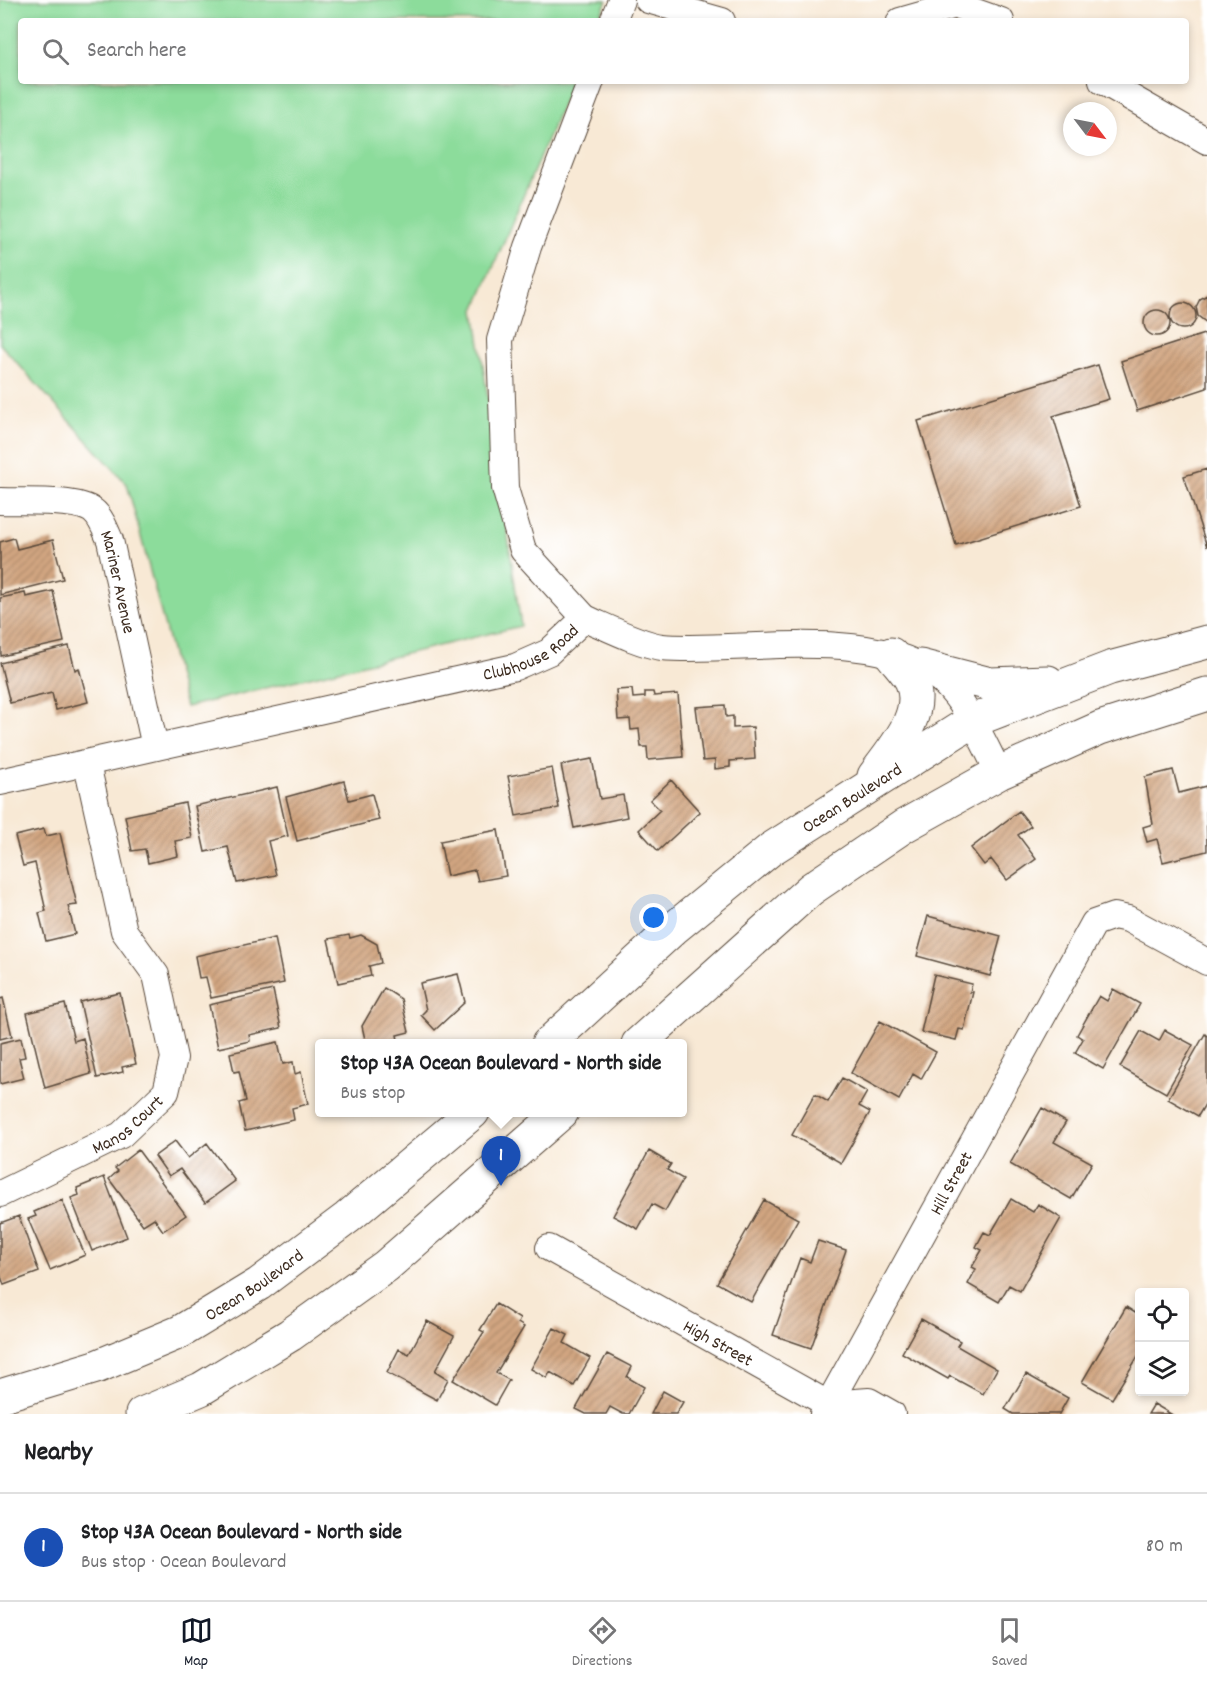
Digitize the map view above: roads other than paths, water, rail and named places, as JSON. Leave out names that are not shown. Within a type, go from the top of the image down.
[{"type":"main road","name":"Ocean Boulevard","points":[[553,1039],[673,929],[771,849],[972,721],[1110,668],[1207,642]]},
{"type":"main road","points":[[905,660],[990,684],[1031,684],[1082,678]]},
{"type":"main road","points":[[866,787],[907,728],[914,705],[905,660]]},
{"type":"main road","points":[[644,1039],[811,889],[904,826],[999,773],[1100,728],[1207,694]]},
{"type":"main road","name":"Ocean Boulevard","points":[[0,1396],[96,1366],[180,1332],[259,1284],[347,1218],[468,1117]]},
{"type":"main road","points":[[142,1414],[201,1389],[290,1335],[386,1266],[557,1117]]},
{"type":"street","points":[[615,18],[621,0]]},
{"type":"street","points":[[648,0],[711,18]]},
{"type":"street","points":[[910,18],[956,5],[992,18]]},
{"type":"street","points":[[585,618],[523,550],[505,488],[500,340],[528,247],[590,84]]},
{"type":"street","points":[[1107,84],[1207,141]]},
{"type":"street","name":"Mariner Avenue","points":[[0,501],[80,505],[93,511],[100,520],[110,540],[155,747]]},
{"type":"street","name":"Clubhouse Road","points":[[0,782],[515,667],[549,652],[585,618],[659,647],[856,646],[905,660],[942,680],[972,721],[999,773]]},
{"type":"street","name":"Manos Court","points":[[0,1194],[121,1135],[166,1092],[174,1058],[156,975],[124,931],[87,764]]},
{"type":"street","name":"Hill Street","points":[[825,1409],[1094,923],[1114,916],[1128,919],[1207,962]]},
{"type":"street","name":"High Street","points":[[549,1248],[825,1409]]},
{"type":"street","points":[[825,1409],[868,1401],[892,1414]]},
{"type":"place","name":"Stop 43A Ocean Boulevard - North side","points":[[501,1186]]}]
